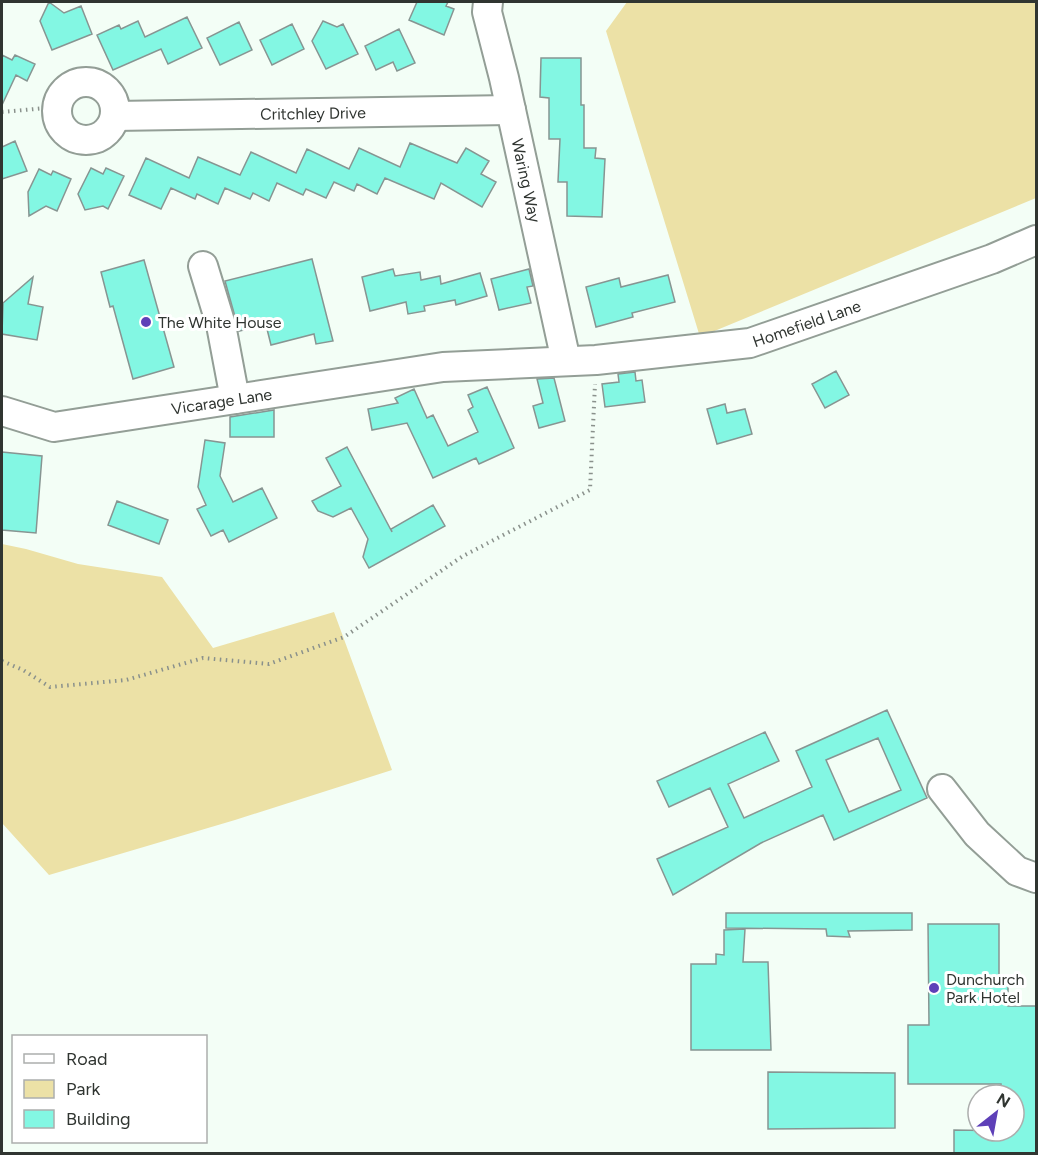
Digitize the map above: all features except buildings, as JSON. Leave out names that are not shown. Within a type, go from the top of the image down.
[{"type":"street","name":"Waring Way","points":[[488,2],[487,12],[566,361]]},
{"type":"street","points":[[75,84],[95,84],[111,96],[115,106],[115,116],[112,124],[100,137],[82,140],[66,132],[58,116],[57,107],[67,90],[75,84]]},
{"type":"street","name":"Critchley Drive","points":[[115,116],[511,110]]},
{"type":"street","name":"Homefield Lane","points":[[566,361],[596,360],[750,343],[992,259],[1036,240]]},
{"type":"street","points":[[203,266],[221,325],[235,399]]},
{"type":"street","name":"Vicarage Lane","points":[[2,411],[54,427],[442,368],[566,361]]},
{"type":"street","points":[[942,789],[977,834],[1017,871],[1036,878]]},
{"type":"path","points":[[2,112],[57,107]]},
{"type":"path","points":[[2,660],[50,687],[126,680],[203,658],[269,664],[344,637],[463,556],[590,490],[596,360]]},
{"type":"green space","points":[[627,2],[1036,2],[1036,198],[700,337],[606,31]]},
{"type":"green space","points":[[2,544],[78,564],[162,577],[213,648],[334,612],[392,770],[235,820],[49,875],[2,823]]},
{"type":"place","name":"The White House","points":[[146,322]]},
{"type":"place","name":"Dunchurch Park Hotel","points":[[934,988]]}]
